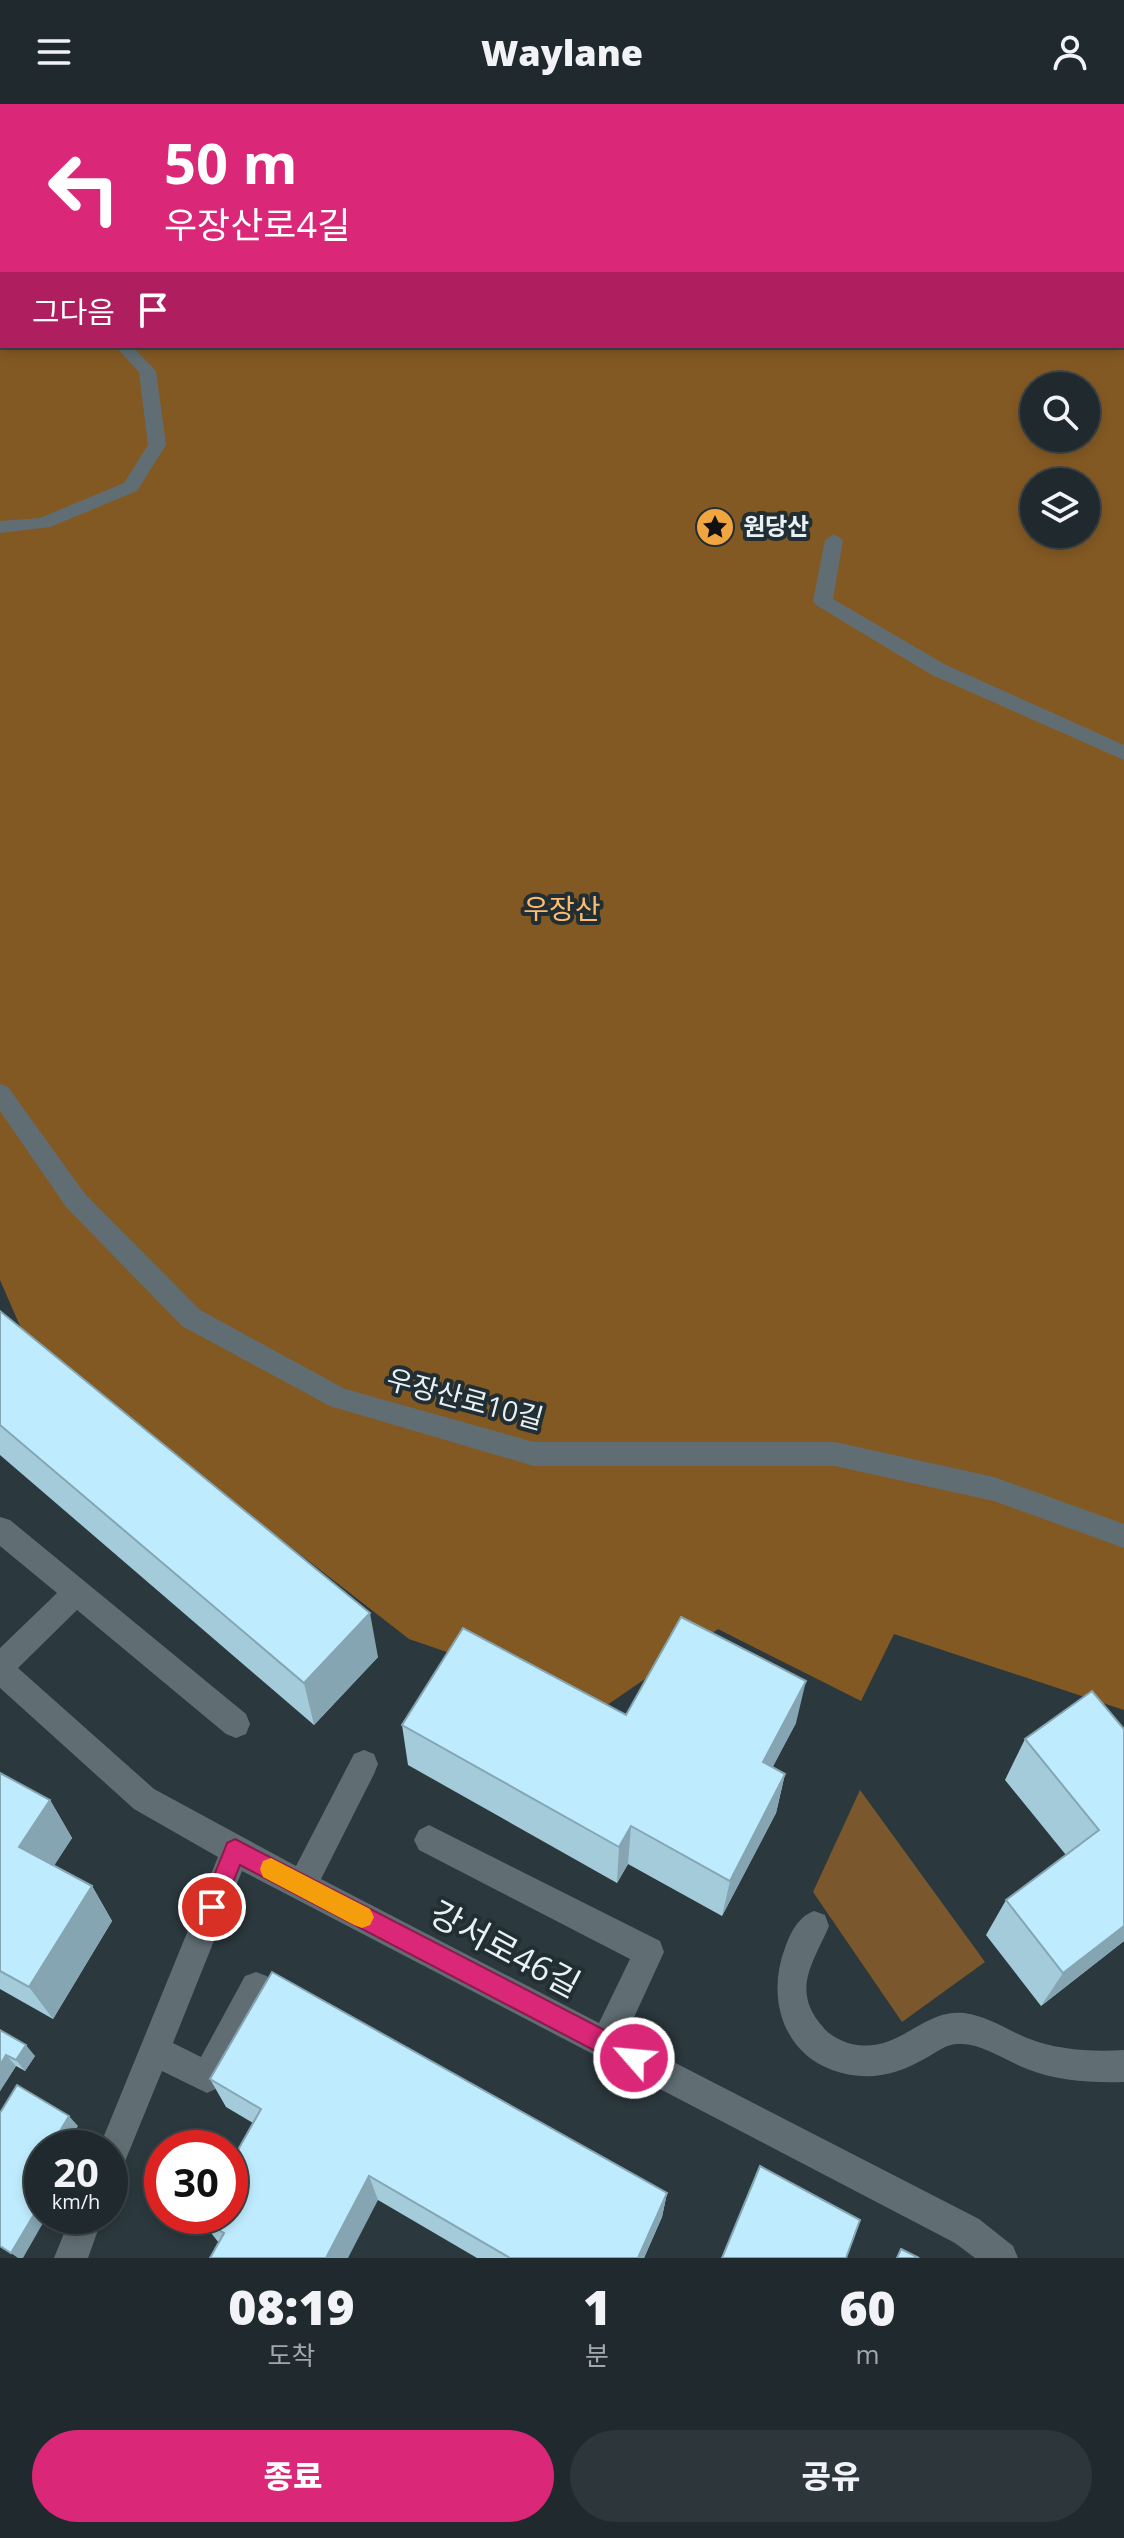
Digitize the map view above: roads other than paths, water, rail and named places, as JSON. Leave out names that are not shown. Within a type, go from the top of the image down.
[{"type":"street","points":[[0,527],[43,523],[131,487],[157,445],[147,371],[125,348]]},
{"type":"street","points":[[834,540],[823,601],[939,670],[1124,753]]},
{"type":"street","name":"우장산로10길","points":[[0,1093],[76,1201],[191,1318],[339,1398],[534,1454],[835,1454],[994,1489],[1124,1536]]},
{"type":"street","points":[[0,1529],[236,1724]]},
{"type":"street","points":[[0,1668],[77,1592]]},
{"type":"street","name":"강서로46길","points":[[0,1668],[144,1799],[235,1851],[967,2231],[1001,2258]]},
{"type":"street","points":[[302,1885],[364,1764]]},
{"type":"street","points":[[429,1840],[649,1952],[606,2044]]},
{"type":"street","points":[[122,2130],[235,1851]]},
{"type":"street","points":[[814,1926],[795,1955],[790,1977],[791,2000],[799,2024],[830,2054],[878,2063],[900,2057],[938,2034],[958,2028],[983,2034],[1031,2055],[1091,2066],[1124,2066]]},
{"type":"street","points":[[154,2050],[207,2077],[256,1987]]},
{"type":"street","points":[[71,2258],[80,2234]]},
{"type":"place","name":"원당산","points":[[715,527]]},
{"type":"park label","name":"우장산","points":[[562,909]]}]
